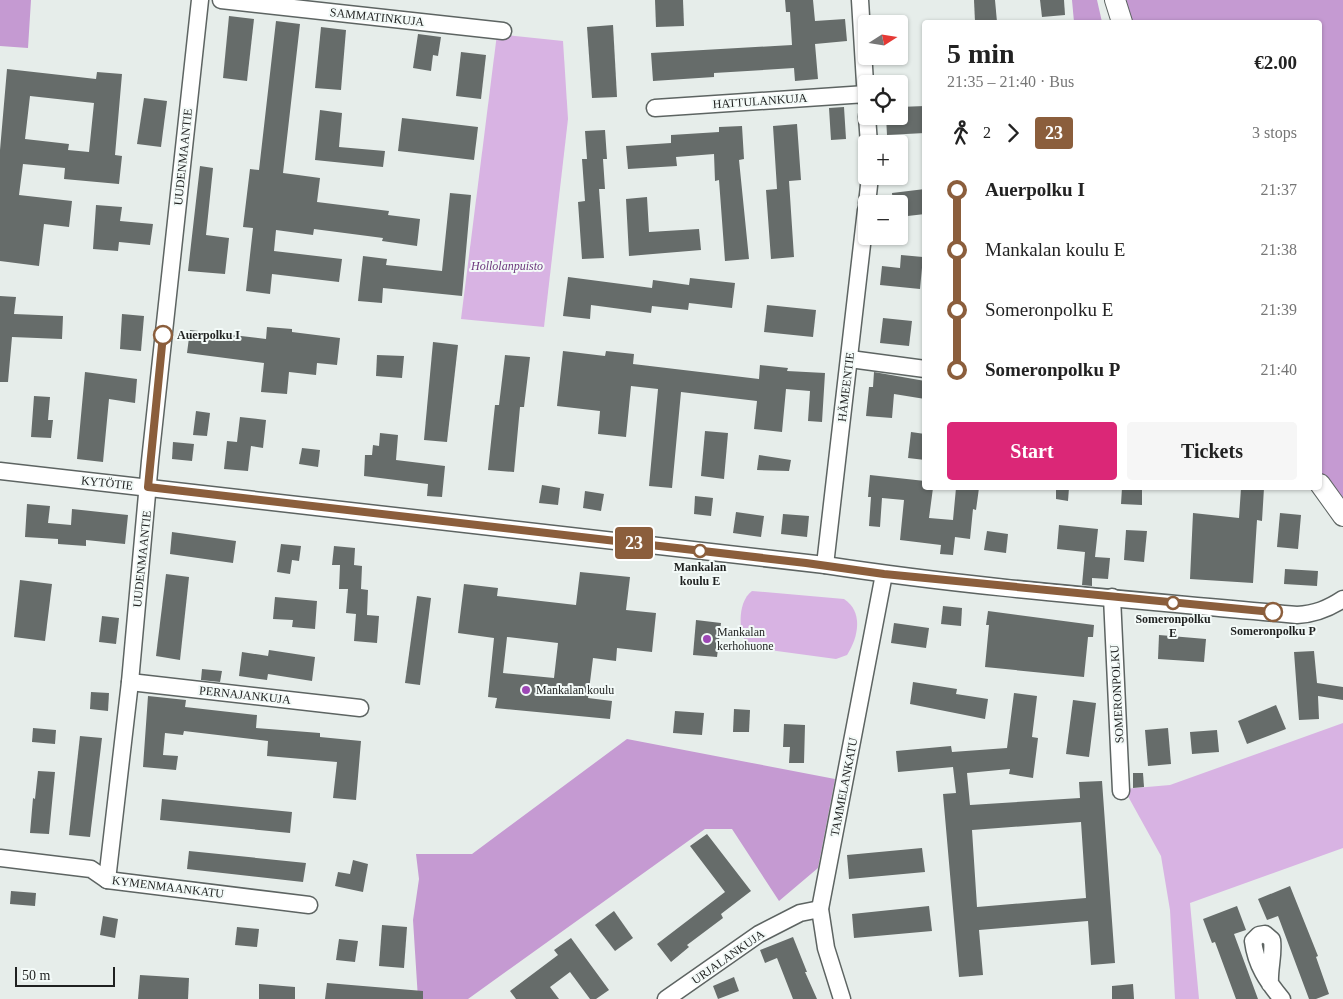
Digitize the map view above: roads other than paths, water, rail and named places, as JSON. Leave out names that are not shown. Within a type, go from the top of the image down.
[{"type":"street","name":"UUDENMAANTIE","points":[[107,880],[130,682],[148,487],[200,0]]},
{"type":"street","name":"SAMMATINKUJA","points":[[221,0],[503,31]]},
{"type":"street","points":[[860,0],[865,75]]},
{"type":"street","points":[[1115,0],[1121,20]]},
{"type":"street","name":"HATTULANKUJA","points":[[654,108],[858,95]]},
{"type":"street","name":"HÄMEENTIE","points":[[825,565],[862,245]]},
{"type":"street","points":[[850,359],[922,369]]},
{"type":"street","name":"KYTÖTIE","points":[[0,471],[825,565],[884,574],[1112,597],[1297,614],[1312,614],[1327,609],[1343,599]]},
{"type":"street","points":[[1322,487],[1343,516]]},
{"type":"street","name":"TAMMELANKATU","points":[[842,999],[826,948],[820,909],[884,574]]},
{"type":"street","name":"SOMERONPOLKU","points":[[1112,597],[1121,791]]},
{"type":"street","name":"PERNAJANKUJA","points":[[130,682],[360,708]]},
{"type":"street","name":"KYMENMAANKATU","points":[[0,858],[91,869],[107,880],[309,905]]},
{"type":"street","name":"URJALANKUJA","points":[[666,999],[758,934],[800,913],[820,909]]},
{"type":"street","points":[[1270,984],[1282,999]]},
{"type":"place","name":"Auerpolku I","points":[[163,335]]},
{"type":"place","name":"Mankalan koulu E","points":[[700,551]]},
{"type":"place","name":"Someronpolku E","points":[[1173,603]]},
{"type":"place","name":"Someronpolku P","points":[[1273,612]]},
{"type":"place","name":"Mankalan kerhohuone","points":[[707,639]]},
{"type":"place","name":"Mankalan koulu","points":[[526,690]]},
{"type":"park label","name":"Hollolanpuisto","points":[[507,266]]}]
